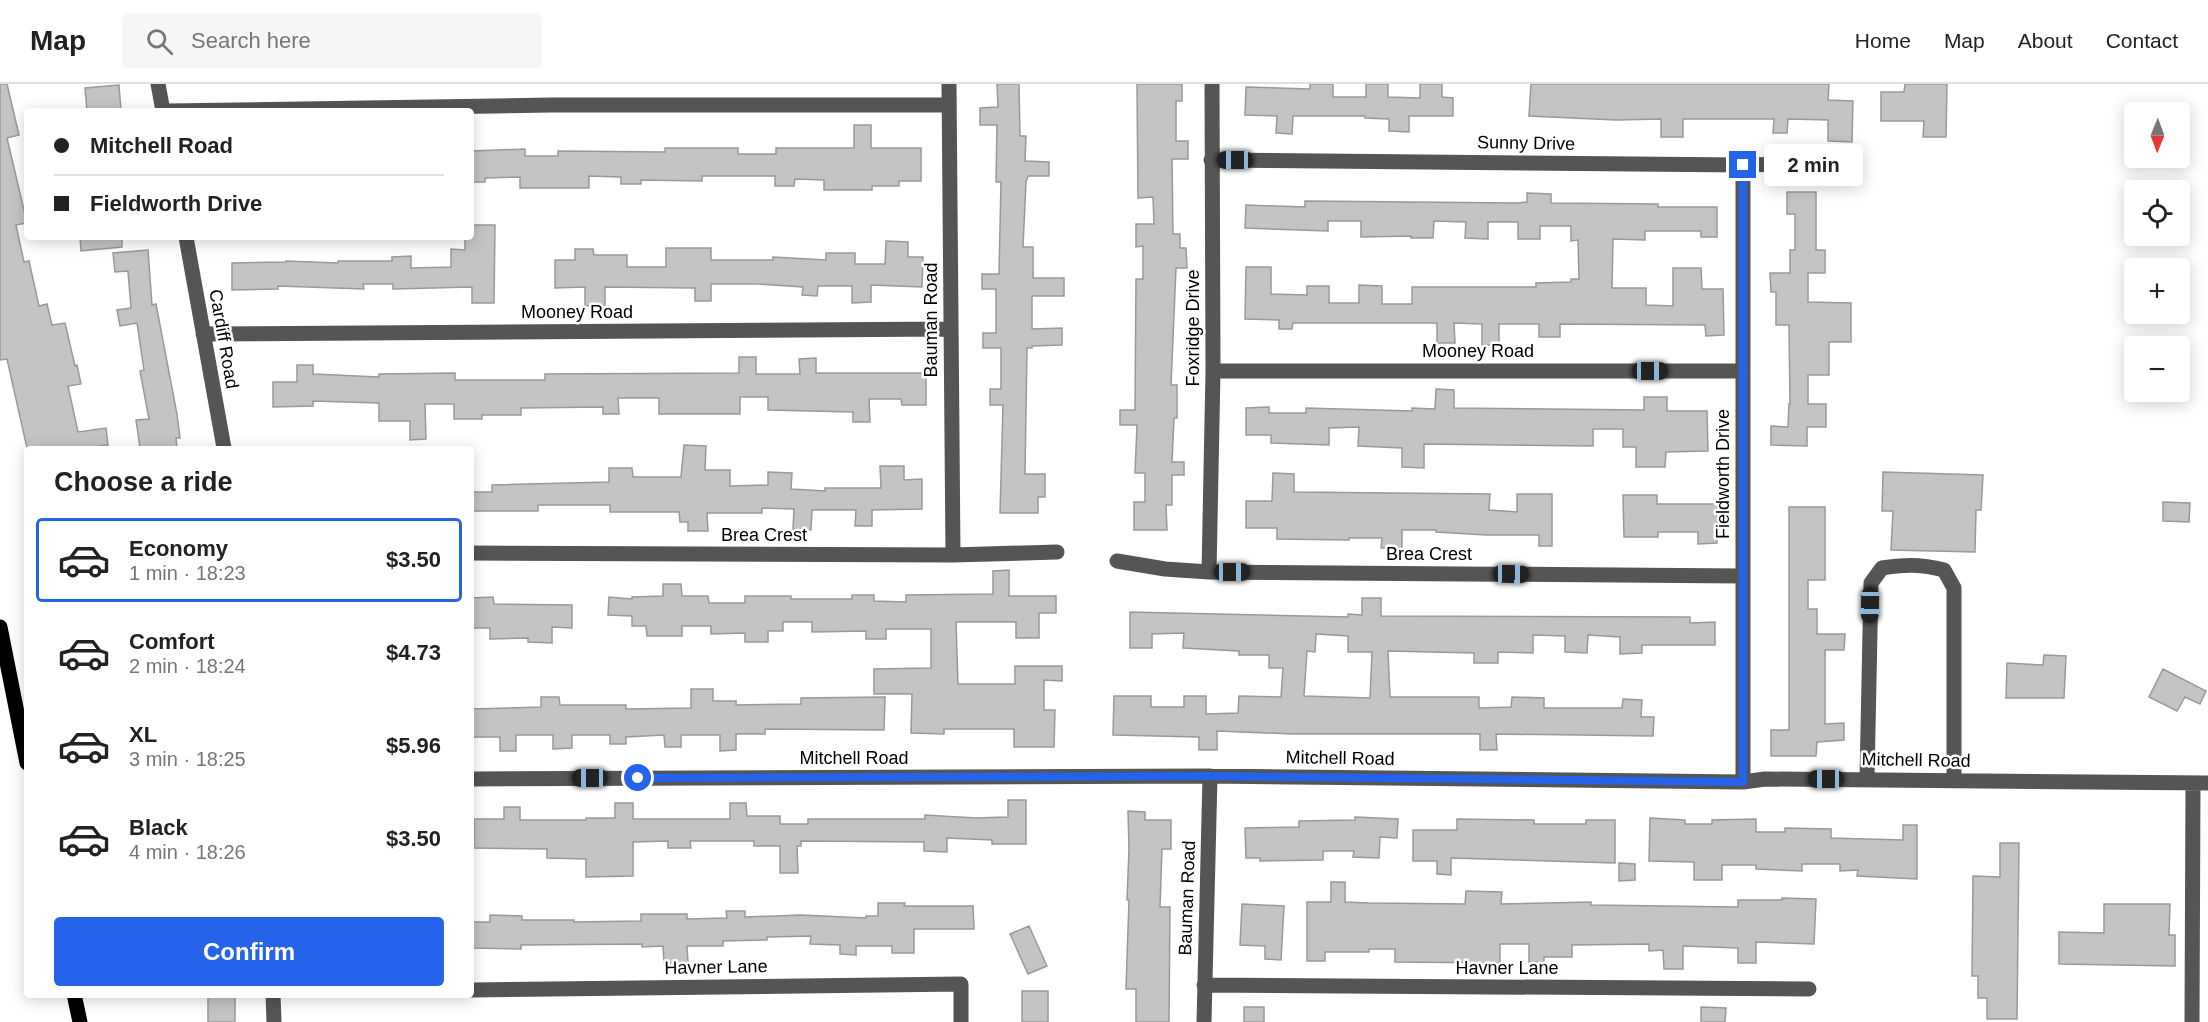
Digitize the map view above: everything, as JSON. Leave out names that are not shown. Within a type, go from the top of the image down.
[{"type":"main road","points":[[0,627],[24,748]]},
{"type":"main road","points":[[75,998],[80,1022]]},
{"type":"street","points":[[158,84],[162,108]]},
{"type":"street","name":"Bauman Road","points":[[949,84],[953,555]]},
{"type":"street","name":"Foxridge Drive","points":[[1209,572],[1213,370],[1212,84]]},
{"type":"street","points":[[360,108],[550,105],[949,105]]},
{"type":"street","name":"Sunny Drive","points":[[1211,160],[1743,165],[1840,163]]},
{"type":"street","name":"Fieldworth Drive","points":[[1743,165],[1743,782]]},
{"type":"street","name":"Cardiff Road","points":[[187,240],[224,446]]},
{"type":"street","name":"Mooney Road","points":[[203,334],[951,329]]},
{"type":"street","name":"Mooney Road","points":[[1213,370],[1743,371]]},
{"type":"street","name":"Brea Crest","points":[[474,553],[953,555],[1057,552]]},
{"type":"street","name":"Brea Crest","points":[[1117,561],[1165,569],[1209,572],[1743,576]]},
{"type":"street","points":[[1867,779],[1871,583],[1882,568],[1900,564],[1924,564],[1944,570],[1954,588],[1954,781]]},
{"type":"street","name":"Bauman Road","points":[[1204,1022],[1210,776]]},
{"type":"street","name":"Mitchell Road","points":[[474,778],[1210,776],[1743,782],[1765,778],[2200,783]]},
{"type":"street","points":[[2192,1022],[2200,783]]},
{"type":"street","name":"Havner Lane","points":[[474,990],[961,984],[961,1022]]},
{"type":"street","name":"Havner Lane","points":[[1204,985],[1809,990]]},
{"type":"street","points":[[273,998],[274,1022]]},
{"type":"building","points":[[0,84],[7,84],[19,135],[7,138],[24,210],[24,224],[16,225],[24,262],[29,261],[39,306],[47,304],[52,325],[65,323],[81,384],[68,386],[78,432],[106,428],[108,445],[27,446],[7,359],[0,360]]},
{"type":"building","points":[[997,84],[1019,84],[1020,136],[1026,136],[1025,161],[1049,162],[1049,176],[1028,176],[1026,182],[1023,247],[1033,247],[1033,278],[1064,278],[1064,296],[1032,296],[1032,329],[1062,328],[1062,345],[1027,348],[1025,474],[1045,474],[1045,497],[1038,497],[1038,513],[1000,513],[1003,405],[990,405],[990,389],[1001,389],[1001,348],[983,348],[983,333],[996,333],[996,289],[982,289],[982,274],[999,274],[1001,182],[996,182],[997,125],[980,125],[980,108],[998,107]]},
{"type":"building","points":[[1137,84],[1182,84],[1182,101],[1176,101],[1176,141],[1188,141],[1188,159],[1172,159],[1173,234],[1180,234],[1180,248],[1186,248],[1187,268],[1176,268],[1171,385],[1177,385],[1177,418],[1174,418],[1172,462],[1184,462],[1184,475],[1172,475],[1172,505],[1166,505],[1167,530],[1134,530],[1134,502],[1145,502],[1145,473],[1135,473],[1137,425],[1120,425],[1120,410],[1135,410],[1136,279],[1143,279],[1143,246],[1136,247],[1136,224],[1154,224],[1153,197],[1138,198]]},
{"type":"building","points":[[1310,84],[1333,84],[1333,97],[1366,97],[1366,84],[1388,84],[1388,97],[1420,98],[1420,84],[1442,84],[1442,97],[1453,98],[1453,116],[1409,116],[1409,132],[1389,131],[1389,119],[1365,118],[1365,116],[1293,116],[1292,134],[1276,133],[1277,116],[1245,115],[1246,87],[1310,89]]},
{"type":"building","points":[[1531,84],[1829,84],[1828,100],[1853,101],[1852,142],[1828,141],[1828,120],[1788,119],[1787,133],[1773,133],[1774,119],[1683,119],[1683,137],[1661,137],[1661,119],[1616,120],[1529,116]]},
{"type":"building","points":[[1905,84],[1947,84],[1946,137],[1923,137],[1924,121],[1881,121],[1881,92],[1904,92]]},
{"type":"building","points":[[119,85],[121,108],[87,108],[85,88]]},
{"type":"building","points":[[854,125],[871,125],[871,148],[921,148],[921,181],[899,181],[899,186],[872,186],[872,190],[824,190],[824,180],[795,179],[794,186],[775,186],[775,176],[702,176],[702,181],[641,180],[641,184],[621,184],[621,177],[589,176],[589,188],[520,188],[520,177],[485,178],[485,182],[474,182],[474,151],[525,149],[525,156],[558,156],[558,151],[665,152],[665,148],[738,148],[738,154],[776,154],[776,148],[854,148]]},
{"type":"building","points":[[1787,192],[1816,192],[1816,250],[1825,250],[1825,273],[1808,273],[1808,302],[1851,303],[1851,342],[1829,342],[1829,375],[1808,375],[1808,404],[1826,404],[1826,427],[1807,427],[1807,446],[1771,445],[1771,426],[1788,427],[1790,404],[1789,325],[1776,325],[1776,292],[1771,292],[1770,273],[1790,273],[1790,250],[1795,250],[1795,214],[1787,214]]},
{"type":"building","points":[[1527,193],[1551,194],[1551,203],[1717,207],[1717,237],[1701,237],[1701,231],[1645,231],[1645,240],[1613,239],[1612,288],[1646,288],[1646,305],[1673,306],[1673,268],[1701,268],[1702,289],[1723,289],[1724,335],[1706,336],[1705,325],[1560,324],[1560,337],[1539,337],[1539,324],[1499,324],[1499,345],[1482,345],[1482,324],[1454,323],[1455,343],[1437,343],[1437,323],[1293,323],[1292,329],[1279,329],[1279,320],[1245,319],[1246,267],[1271,267],[1271,294],[1307,295],[1307,286],[1329,286],[1329,303],[1359,303],[1359,285],[1382,286],[1382,304],[1412,304],[1412,287],[1536,287],[1536,283],[1571,282],[1571,279],[1579,279],[1578,240],[1571,241],[1571,226],[1540,226],[1540,239],[1518,239],[1518,222],[1488,222],[1488,239],[1465,238],[1466,222],[1434,221],[1433,238],[1361,237],[1361,221],[1328,221],[1328,231],[1245,228],[1246,205],[1305,207],[1305,201],[1518,203],[1527,202]]},
{"type":"building","points":[[474,225],[495,225],[494,303],[472,303],[472,287],[393,289],[393,284],[363,284],[364,289],[278,286],[278,289],[232,290],[232,263],[392,261],[392,257],[411,256],[411,268],[451,267],[451,249],[465,250],[465,240],[474,240]]},
{"type":"building","points":[[80,240],[122,240],[122,247],[81,251]]},
{"type":"building","points":[[886,241],[908,242],[908,257],[923,257],[922,287],[871,285],[871,302],[852,303],[852,286],[818,286],[817,296],[802,295],[803,287],[711,284],[711,301],[695,301],[695,288],[605,287],[605,305],[585,306],[585,287],[555,288],[555,260],[575,260],[575,249],[593,249],[594,255],[627,255],[627,267],[666,267],[666,248],[711,248],[711,260],[773,260],[773,257],[826,260],[826,253],[855,253],[855,264],[885,264]]},
{"type":"building","points":[[148,250],[152,305],[156,304],[177,414],[180,438],[176,438],[177,446],[140,446],[136,420],[149,419],[140,371],[144,370],[137,323],[120,326],[117,310],[131,308],[128,271],[115,272],[113,253]]},
{"type":"building","points":[[739,357],[756,357],[756,374],[800,374],[799,359],[816,358],[816,373],[926,373],[926,405],[902,405],[901,399],[869,399],[870,422],[853,422],[853,412],[768,410],[768,397],[740,397],[740,414],[659,414],[659,398],[618,398],[619,414],[603,414],[603,407],[521,408],[521,415],[482,415],[482,419],[454,419],[454,404],[425,404],[426,439],[410,440],[410,421],[379,421],[379,403],[313,401],[313,406],[273,407],[273,382],[297,382],[297,365],[313,365],[313,374],[379,377],[379,374],[455,373],[455,380],[545,380],[545,374],[739,373]]},
{"type":"building","points":[[1436,389],[1454,390],[1454,408],[1644,410],[1644,397],[1667,397],[1667,411],[1707,411],[1708,451],[1666,452],[1665,467],[1636,467],[1636,447],[1623,447],[1623,429],[1593,429],[1593,446],[1424,444],[1424,468],[1402,467],[1402,448],[1358,446],[1359,427],[1329,428],[1329,445],[1271,443],[1271,435],[1246,435],[1246,408],[1269,407],[1269,413],[1306,413],[1306,408],[1412,411],[1412,408],[1435,409]]},
{"type":"building","points":[[684,445],[706,446],[705,470],[730,470],[730,486],[768,485],[768,472],[792,473],[791,489],[825,491],[825,488],[881,488],[880,466],[904,466],[904,480],[922,479],[922,509],[872,510],[872,526],[855,526],[856,510],[812,510],[811,530],[793,529],[794,509],[762,508],[762,513],[707,513],[708,531],[688,531],[688,522],[680,522],[679,512],[610,512],[610,505],[538,505],[538,511],[474,511],[474,492],[492,492],[492,485],[609,482],[609,468],[632,468],[633,477],[681,477]]},
{"type":"building","points":[[1883,472],[1983,475],[1981,510],[1976,510],[1975,552],[1891,550],[1893,511],[1882,511]]},
{"type":"building","points":[[1273,473],[1294,474],[1294,492],[1490,494],[1489,510],[1517,512],[1517,494],[1552,494],[1552,546],[1539,546],[1539,535],[1487,535],[1436,532],[1436,530],[1402,530],[1402,548],[1381,548],[1382,538],[1277,539],[1277,528],[1246,528],[1246,501],[1272,501]]},
{"type":"building","points":[[1623,495],[1657,495],[1657,504],[1717,504],[1717,543],[1698,544],[1698,532],[1658,532],[1658,537],[1624,537]]},
{"type":"building","points":[[2163,502],[2190,503],[2189,522],[2163,521]]},
{"type":"building","points":[[1789,507],[1825,507],[1825,580],[1808,580],[1808,609],[1817,609],[1817,634],[1845,634],[1844,650],[1825,650],[1825,724],[1844,723],[1844,740],[1817,742],[1816,756],[1771,756],[1771,730],[1789,730]]},
{"type":"building","points":[[1009,570],[1009,596],[1056,596],[1056,613],[1039,613],[1039,638],[1016,638],[1016,622],[956,622],[958,684],[1015,684],[1015,666],[1062,666],[1062,681],[1044,680],[1044,710],[1055,710],[1054,747],[1014,747],[1014,729],[944,729],[944,734],[911,733],[912,694],[874,694],[874,669],[931,668],[931,629],[886,629],[886,639],[866,639],[866,631],[812,632],[812,622],[783,622],[783,631],[768,631],[768,642],[745,642],[745,633],[711,634],[711,626],[682,626],[682,636],[647,636],[646,626],[632,626],[632,616],[608,615],[609,597],[632,599],[632,597],[663,596],[663,584],[681,584],[682,596],[708,596],[709,603],[745,603],[745,596],[852,599],[852,595],[874,595],[874,601],[906,602],[906,595],[993,594],[993,571]]},
{"type":"building","points":[[493,597],[494,604],[572,605],[572,628],[552,627],[552,643],[528,642],[528,638],[490,639],[490,628],[474,628],[474,598]]},
{"type":"building","points":[[1362,598],[1381,598],[1381,616],[1690,617],[1690,623],[1715,622],[1715,645],[1642,645],[1642,653],[1620,654],[1620,637],[1588,635],[1587,653],[1565,652],[1565,636],[1533,635],[1533,653],[1498,652],[1498,663],[1474,663],[1474,653],[1388,651],[1390,697],[1479,697],[1479,708],[1511,707],[1512,697],[1544,698],[1544,708],[1622,708],[1623,699],[1642,700],[1641,717],[1654,717],[1653,736],[1496,734],[1497,750],[1480,750],[1480,734],[1293,734],[1217,731],[1217,750],[1199,750],[1199,737],[1113,735],[1114,696],[1151,696],[1151,707],[1184,707],[1184,696],[1206,696],[1206,714],[1238,713],[1239,696],[1281,697],[1283,668],[1269,668],[1269,655],[1239,655],[1239,651],[1183,648],[1184,633],[1152,634],[1152,648],[1130,648],[1130,612],[1348,617],[1348,614],[1362,615]],"holes":[[[1316,634],[1348,636],[1348,652],[1372,652],[1370,698],[1304,696],[1307,651],[1315,652]]]},
{"type":"building","points":[[2044,655],[2066,656],[2064,698],[2006,698],[2007,663],[2043,665]]},
{"type":"building","points":[[2163,669],[2206,691],[2200,704],[2185,697],[2177,711],[2149,697]]},
{"type":"building","points":[[691,689],[713,689],[713,701],[736,701],[736,705],[801,704],[801,698],[885,697],[884,730],[765,729],[765,734],[736,734],[736,750],[720,751],[720,735],[681,735],[681,747],[665,747],[664,735],[626,737],[626,744],[610,744],[610,735],[572,735],[572,748],[553,749],[553,735],[516,735],[516,751],[500,751],[500,737],[474,737],[474,709],[541,707],[541,697],[559,697],[560,705],[626,705],[626,709],[691,708]]},
{"type":"building","points":[[1008,800],[1026,800],[1026,844],[992,844],[992,840],[947,838],[947,852],[924,851],[924,842],[801,841],[801,846],[797,846],[798,873],[780,873],[780,846],[754,846],[754,841],[690,841],[691,848],[668,848],[668,841],[633,842],[633,876],[586,877],[586,859],[547,858],[547,849],[474,848],[474,819],[504,819],[504,807],[520,807],[520,820],[615,818],[615,803],[633,803],[633,819],[730,819],[730,803],[746,803],[747,816],[780,816],[780,824],[808,824],[808,819],[925,819],[925,815],[1008,817]]},
{"type":"building","points":[[1128,811],[1145,812],[1145,820],[1171,820],[1171,849],[1162,849],[1160,907],[1170,907],[1169,1022],[1136,1022],[1136,989],[1126,989],[1129,900],[1127,900]]},
{"type":"building","points":[[1355,817],[1398,819],[1397,838],[1380,837],[1379,858],[1353,857],[1354,851],[1323,851],[1323,860],[1260,861],[1260,858],[1246,858],[1245,828],[1299,827],[1299,821],[1355,820]]},
{"type":"building","points":[[1650,818],[1685,820],[1685,824],[1712,824],[1712,820],[1756,819],[1756,832],[1785,832],[1785,828],[1831,829],[1831,838],[1903,840],[1903,825],[1917,825],[1917,879],[1857,876],[1858,870],[1840,871],[1840,864],[1802,864],[1802,871],[1756,869],[1756,865],[1722,865],[1722,880],[1694,880],[1694,862],[1649,861]]},
{"type":"building","points":[[1457,819],[1534,820],[1534,824],[1586,824],[1586,820],[1615,820],[1615,863],[1451,858],[1451,875],[1437,874],[1437,861],[1413,861],[1413,830],[1457,830]]},
{"type":"building","points":[[2000,843],[2019,843],[2017,1019],[1987,1019],[1987,998],[1978,998],[1978,976],[1972,976],[1973,876],[2000,877]]},
{"type":"building","points":[[1619,863],[1635,864],[1635,880],[1619,881]]},
{"type":"building","points":[[1331,882],[1345,882],[1345,902],[1369,903],[1465,904],[1466,891],[1502,892],[1501,904],[1591,902],[1591,905],[1738,907],[1738,900],[1816,899],[1814,944],[1756,942],[1756,963],[1738,963],[1738,948],[1683,946],[1683,969],[1664,969],[1663,950],[1649,951],[1649,944],[1572,945],[1572,957],[1544,957],[1544,962],[1529,962],[1529,944],[1500,944],[1500,963],[1395,962],[1395,949],[1369,949],[1369,952],[1325,952],[1325,961],[1307,961],[1307,902],[1331,902]]},
{"type":"building","points":[[878,903],[905,903],[904,906],[973,906],[974,929],[914,929],[914,953],[892,953],[892,946],[856,946],[856,955],[840,954],[840,945],[810,944],[811,936],[723,941],[723,946],[687,946],[688,963],[664,963],[663,946],[642,947],[642,944],[521,945],[521,949],[474,948],[474,922],[490,922],[490,915],[522,916],[522,920],[574,920],[574,922],[641,921],[641,914],[687,914],[687,919],[727,918],[726,911],[745,911],[745,917],[801,915],[866,918],[866,916],[878,916]]},
{"type":"building","points":[[1242,904],[1284,906],[1281,960],[1265,959],[1265,946],[1240,945]]},
{"type":"building","points":[[2104,904],[2170,904],[2169,935],[2175,935],[2175,966],[2059,964],[2059,932],[2104,933]]},
{"type":"building","points":[[1029,926],[1047,966],[1028,974],[1010,934]]},
{"type":"building","points":[[1022,991],[1048,991],[1048,1022],[1022,1022]]},
{"type":"building","points":[[208,998],[235,998],[235,1022],[208,1022]]},
{"type":"building","points":[[1244,1007],[1264,1007],[1264,1022],[1244,1022]]},
{"type":"building","points":[[1701,1007],[1726,1008],[1725,1022],[1701,1022]]},
{"type":"route","points":[[638,778],[1210,776],[1743,782],[1743,165]]}]
